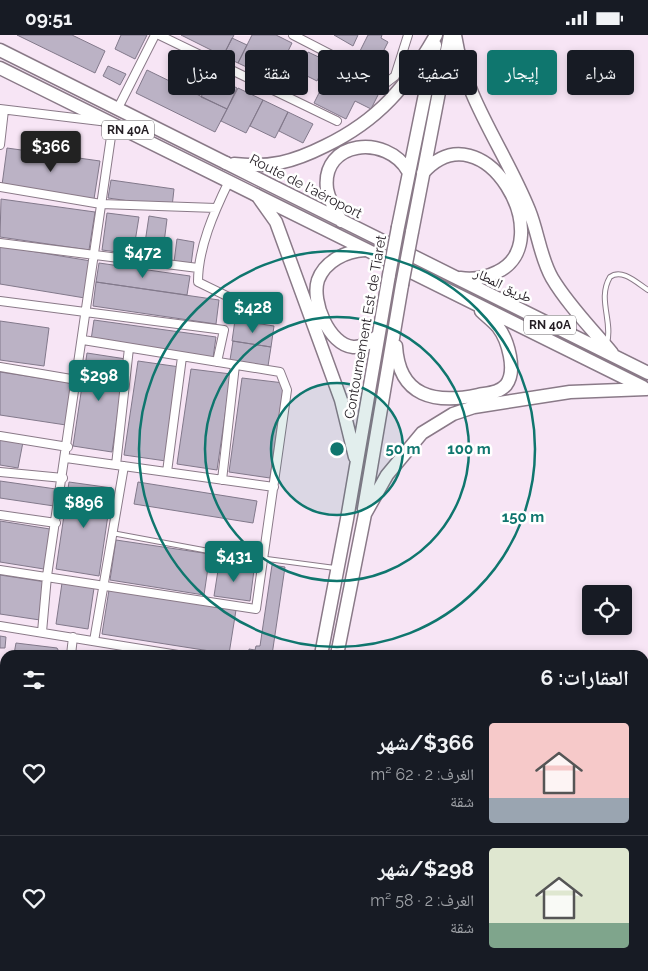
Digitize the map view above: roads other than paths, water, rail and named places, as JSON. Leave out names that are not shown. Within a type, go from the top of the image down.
[{"type":"main road","points":[[226,163],[269,166],[292,161],[343,137],[369,121],[390,101],[414,71],[436,35]]},
{"type":"main road","name":"Contournement Est de Tiaret","points":[[321,650],[338,568],[408,171],[436,35]]},
{"type":"main road","name":"Contournement Est de Tiaret","points":[[356,556],[394,326],[450,35]]},
{"type":"main road","points":[[455,35],[464,75],[477,107],[526,204],[545,263],[552,278],[616,356]]},
{"type":"main road","name":"RN 40A","points":[[0,50],[226,163]]},
{"type":"main road","name":"RN 40A","points":[[0,68],[647,389]]},
{"type":"main road","points":[[340,221],[331,201],[327,178],[332,165],[340,155],[360,146],[373,147],[401,160],[408,171]]},
{"type":"main road","points":[[423,173],[440,158],[464,154],[479,158],[492,166],[502,178],[516,204],[522,232],[520,246],[504,269],[477,279],[452,277]]},
{"type":"main road","name":"Route de l'aéroport","points":[[226,163],[452,277]]},
{"type":"main road","points":[[256,195],[269,209],[276,222],[341,400],[357,463]]},
{"type":"main road","points":[[307,221],[314,207]]},
{"type":"main road","points":[[365,250],[349,253],[324,269],[318,281],[317,294],[327,327],[344,344],[353,347],[362,346],[378,336]]},
{"type":"main road","name":"طريق المطار","points":[[452,277],[648,373]]},
{"type":"main road","points":[[394,326],[398,366],[405,379],[418,391],[433,398],[446,400],[497,391],[506,385],[511,375],[506,343],[498,328],[472,302]]},
{"type":"main road","points":[[338,650],[365,514],[375,495],[406,450],[422,433],[440,422],[474,407],[588,390],[647,389]]},
{"type":"street","points":[[117,110],[155,35]]},
{"type":"street","points":[[159,35],[337,121]]},
{"type":"street","points":[[293,35],[386,83],[395,77],[408,35]]},
{"type":"street","points":[[0,145],[2,109],[113,123],[68,447],[47,577],[42,632]]},
{"type":"street","points":[[229,181],[216,208],[198,260],[198,282],[272,318]]},
{"type":"street","points":[[0,187],[101,204],[216,208]]},
{"type":"street","points":[[0,243],[198,268]]},
{"type":"street","points":[[0,301],[224,330],[217,362]]},
{"type":"street","points":[[0,570],[256,609],[287,390],[280,372],[82,340]]},
{"type":"street","points":[[94,641],[112,533],[120,466],[129,348]]},
{"type":"street","points":[[167,472],[182,357]]},
{"type":"street","points":[[222,480],[235,365]]},
{"type":"street","points":[[0,367],[77,380]]},
{"type":"street","points":[[0,436],[68,447]]},
{"type":"street","points":[[66,458],[274,487]]},
{"type":"street","points":[[0,472],[63,478]]},
{"type":"street","points":[[0,515],[56,523]]},
{"type":"street","points":[[0,626],[148,650]]},
{"type":"street","points":[[72,650],[73,637]]},
{"type":"lane","points":[[606,345],[609,326],[604,300],[610,277],[615,274],[622,274],[648,290]]},
{"type":"lane","points":[[112,533],[338,568]]}]
